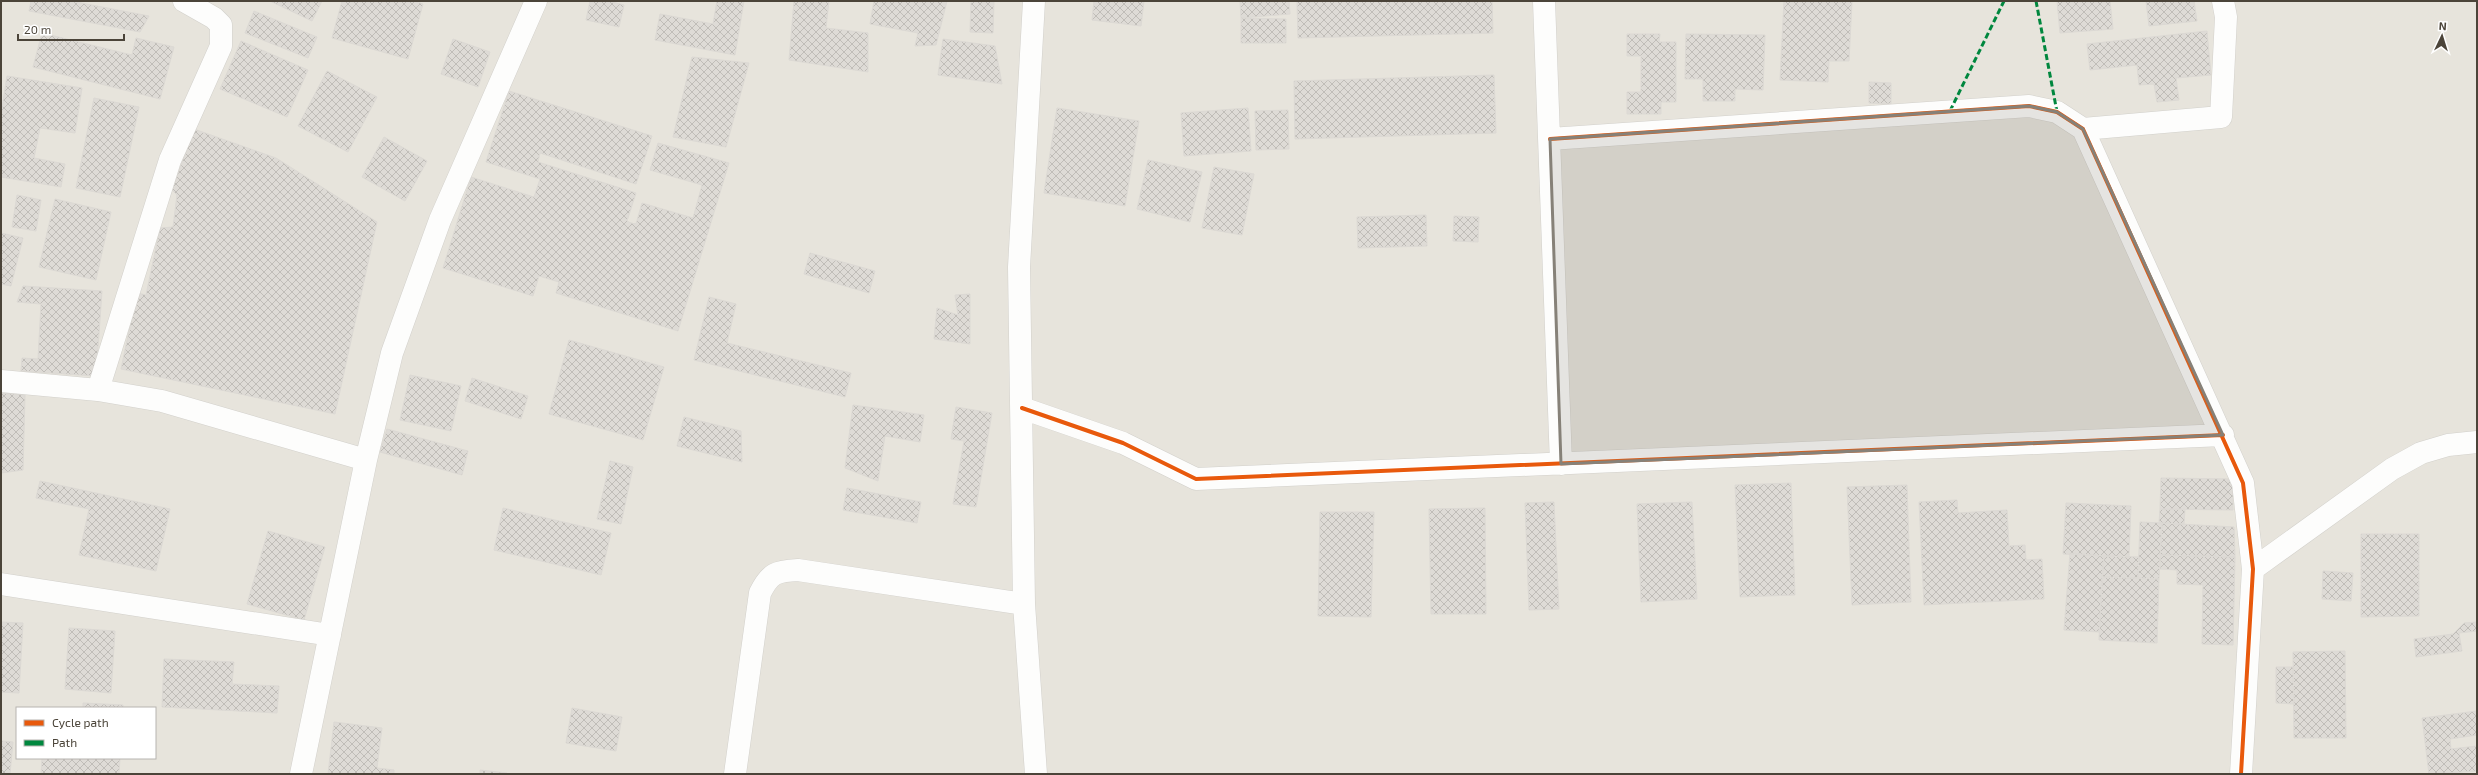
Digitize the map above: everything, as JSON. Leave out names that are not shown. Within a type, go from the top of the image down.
[{"type":"street","points":[[98,390],[170,160],[221,46],[221,25],[214,18],[184,1]]},
{"type":"street","points":[[301,774],[366,460],[392,353],[440,220],[536,1]]},
{"type":"street","points":[[1034,1],[1019,267],[1024,604],[1036,774]]},
{"type":"street","points":[[1544,1],[1561,464]]},
{"type":"street","points":[[2082,129],[2221,117],[2226,17],[2223,1]]},
{"type":"street","points":[[1550,139],[2029,106],[2057,112],[2082,129],[2223,436],[2243,483],[2253,569],[2241,774]]},
{"type":"street","points":[[1,381],[98,390],[162,401],[366,460]]},
{"type":"street","points":[[1022,408],[1123,443],[1196,479],[2223,436]]},
{"type":"street","points":[[2253,569],[2392,469],[2421,453],[2448,445],[2477,442]]},
{"type":"street","points":[[735,774],[760,594],[767,579],[781,571],[798,570],[1024,604]]},
{"type":"street","points":[[1,584],[330,635]]},
{"type":"highlighted area","points":[[2029,106],[2057,112],[2083,129],[2223,435],[1561,464],[1550,139]]},
{"type":"shaded area","points":[[1,1],[2477,1],[2477,774],[1,774]]},
{"type":"building","points":[[31,1],[71,1],[149,16],[140,32],[29,11]]},
{"type":"building","points":[[270,1],[322,1],[312,21]]},
{"type":"building","points":[[342,1],[414,1],[423,4],[408,59],[332,38]]},
{"type":"building","points":[[590,1],[608,1],[624,5],[619,27],[586,20]]},
{"type":"building","points":[[717,1],[744,1],[735,55],[655,40],[660,14],[713,24]]},
{"type":"building","points":[[794,1],[829,1],[826,28],[868,33],[868,72],[789,60]]},
{"type":"building","points":[[874,1],[947,1],[936,45],[915,46],[918,33],[870,24]]},
{"type":"building","points":[[971,1],[994,1],[993,33],[970,32]]},
{"type":"building","points":[[1094,1],[1144,1],[1141,26],[1092,20]]},
{"type":"building","points":[[1240,1],[1289,1],[1290,14],[1241,18]]},
{"type":"building","points":[[1297,1],[1492,1],[1493,33],[1298,38]]},
{"type":"building","points":[[1784,1],[1852,1],[1849,61],[1829,61],[1828,82],[1780,80]]},
{"type":"building","points":[[2057,1],[2110,1],[2113,29],[2060,33]]},
{"type":"building","points":[[2146,1],[2194,1],[2197,21],[2149,26]]},
{"type":"building","points":[[254,11],[317,37],[308,58],[245,33]]},
{"type":"building","points":[[1241,18],[1286,19],[1286,43],[1241,43]]},
{"type":"building","points":[[2207,31],[2211,75],[2176,78],[2179,100],[2157,102],[2154,84],[2139,85],[2137,65],[2090,70],[2087,44]]},
{"type":"building","points":[[42,33],[132,55],[136,38],[174,47],[160,99],[33,67]]},
{"type":"building","points":[[1627,34],[1660,34],[1659,42],[1676,42],[1676,102],[1661,102],[1661,114],[1627,114],[1627,92],[1641,92],[1641,56],[1627,56]]},
{"type":"building","points":[[1686,34],[1765,35],[1763,90],[1735,89],[1735,101],[1703,101],[1703,79],[1685,79]]},
{"type":"building","points":[[453,39],[490,52],[478,87],[441,74]]},
{"type":"building","points":[[943,39],[995,46],[1002,84],[938,75]]},
{"type":"building","points":[[241,41],[308,70],[287,117],[220,89]]},
{"type":"building","points":[[692,57],[749,63],[726,147],[673,137]]},
{"type":"building","points":[[327,71],[377,97],[348,152],[298,126]]},
{"type":"building","points":[[1494,75],[1496,133],[1295,139],[1294,81]]},
{"type":"building","points":[[7,76],[82,88],[75,133],[40,128],[34,158],[65,164],[61,187],[1,177],[1,114]]},
{"type":"building","points":[[1869,82],[1891,83],[1891,104],[1869,103]]},
{"type":"building","points":[[509,91],[652,136],[636,184],[540,153],[538,162],[636,193],[627,221],[631,223],[636,224],[642,203],[693,218],[702,185],[650,170],[658,143],[729,163],[678,331],[556,293],[559,282],[539,276],[533,296],[443,268],[471,177],[534,197],[540,179],[486,162]]},
{"type":"building","points":[[94,98],[139,107],[120,197],[76,188]]},
{"type":"building","points":[[1057,108],[1139,121],[1125,206],[1044,193]]},
{"type":"building","points":[[1248,108],[1251,151],[1184,156],[1181,113]]},
{"type":"building","points":[[1288,110],[1289,149],[1256,150],[1255,111]]},
{"type":"building","points":[[194,129],[276,158],[377,222],[335,414],[121,369],[137,293],[146,295],[160,228],[173,227],[177,195],[172,190]]},
{"type":"building","points":[[384,137],[427,161],[405,201],[362,177]]},
{"type":"building","points":[[1148,160],[1202,172],[1190,222],[1137,209]]},
{"type":"building","points":[[1214,167],[1254,174],[1242,235],[1202,228]]},
{"type":"building","points":[[17,195],[41,200],[36,231],[12,227]]},
{"type":"building","points":[[55,199],[111,212],[96,280],[39,267]]},
{"type":"building","points":[[1426,215],[1427,246],[1358,248],[1357,217]]},
{"type":"building","points":[[1454,216],[1479,217],[1478,242],[1453,241]]},
{"type":"building","points":[[1,233],[23,238],[11,286],[1,284]]},
{"type":"building","points":[[810,253],[875,271],[869,293],[804,274]]},
{"type":"building","points":[[23,286],[102,291],[96,376],[21,371],[22,358],[38,359],[41,304],[17,302]]},
{"type":"building","points":[[970,294],[970,344],[934,339],[937,308],[958,315],[955,295]]},
{"type":"building","points":[[709,297],[736,304],[727,343],[851,373],[845,397],[694,360]]},
{"type":"building","points":[[569,340],[664,367],[643,440],[549,414]]},
{"type":"building","points":[[410,375],[461,386],[451,431],[400,420]]},
{"type":"building","points":[[472,378],[528,396],[521,419],[465,401]]},
{"type":"building","points":[[1,393],[25,395],[23,470],[1,473]]},
{"type":"building","points":[[853,405],[924,415],[920,442],[885,436],[878,481],[845,468]]},
{"type":"building","points":[[956,407],[992,413],[976,507],[953,504],[964,441],[951,439]]},
{"type":"building","points":[[684,417],[741,431],[742,462],[677,446]]},
{"type":"building","points":[[387,429],[468,451],[462,475],[380,452]]},
{"type":"building","points":[[610,461],[633,467],[621,524],[597,519]]},
{"type":"building","points":[[2161,478],[2233,479],[2233,510],[2160,509]]},
{"type":"building","points":[[40,481],[170,509],[156,571],[79,555],[89,509],[36,498]]},
{"type":"building","points":[[1791,483],[1795,595],[1740,597],[1735,485]]},
{"type":"building","points":[[1907,485],[1911,602],[1852,605],[1847,487]]},
{"type":"building","points":[[847,488],[921,502],[917,523],[843,510]]},
{"type":"building","points":[[1957,500],[1958,513],[2007,510],[2009,546],[2025,545],[2026,560],[2042,559],[2044,599],[1924,605],[1919,502]]},
{"type":"building","points":[[1554,502],[1559,609],[1529,610],[1525,503]]},
{"type":"building","points":[[1692,502],[1697,599],[1641,602],[1637,504]]},
{"type":"building","points":[[2066,503],[2131,506],[2129,557],[2063,554]]},
{"type":"building","points":[[503,508],[611,533],[601,575],[494,550]]},
{"type":"building","points":[[1485,508],[1486,614],[1431,614],[1429,509]]},
{"type":"building","points":[[2160,509],[2185,509],[2184,524],[2159,523]]},
{"type":"building","points":[[1320,512],[1374,512],[1371,617],[1318,616]]},
{"type":"building","points":[[2140,522],[2162,523],[2159,579],[2138,578]]},
{"type":"building","points":[[2162,523],[2234,527],[2235,557],[2160,555]]},
{"type":"building","points":[[268,531],[325,547],[304,620],[247,604]]},
{"type":"building","points":[[2361,534],[2419,534],[2419,616],[2361,617]]},
{"type":"building","points":[[2070,553],[2104,556],[2099,632],[2064,630]]},
{"type":"building","points":[[2160,555],[2235,557],[2233,645],[2202,644],[2203,585],[2177,584],[2177,570],[2160,569]]},
{"type":"building","points":[[2104,556],[2139,557],[2138,578],[2102,577]]},
{"type":"building","points":[[2323,571],[2353,573],[2351,601],[2322,599]]},
{"type":"building","points":[[2102,577],[2159,579],[2157,643],[2099,640]]},
{"type":"building","points":[[1,622],[23,623],[19,693],[1,692]]},
{"type":"building","points":[[2477,622],[2477,631],[2459,633],[2462,651],[2416,657],[2414,639],[2453,634],[2464,623]]},
{"type":"building","points":[[69,628],[115,631],[111,693],[65,689]]},
{"type":"building","points":[[2345,651],[2346,738],[2294,738],[2293,652]]},
{"type":"building","points":[[164,659],[234,662],[232,684],[279,686],[277,713],[162,707]]},
{"type":"building","points":[[2276,667],[2293,667],[2294,704],[2276,703]]},
{"type":"building","points":[[83,703],[123,705],[123,707],[83,707]]},
{"type":"building","points":[[572,708],[622,717],[616,751],[566,743]]},
{"type":"building","points":[[2477,711],[2477,735],[2450,739],[2451,749],[2477,746],[2477,771],[2429,774],[2422,718]]},
{"type":"building","points":[[334,722],[382,728],[377,768],[394,770],[394,774],[328,774]]},
{"type":"building","points":[[1,741],[13,742],[10,774],[1,774]]},
{"type":"building","points":[[42,759],[120,759],[119,774],[41,774]]},
{"type":"building","points":[[480,770],[507,773],[507,774],[480,774]]},
{"type":"marked path","points":[[1950,111],[2004,1]]},
{"type":"marked path","points":[[2036,1],[2057,112]]},
{"type":"cycle path","points":[[1550,139],[2029,106],[2057,112],[2083,129],[2243,483],[2253,569],[2241,774]]},
{"type":"cycle path","points":[[1022,408],[1123,443],[1196,479],[2223,435]]}]
